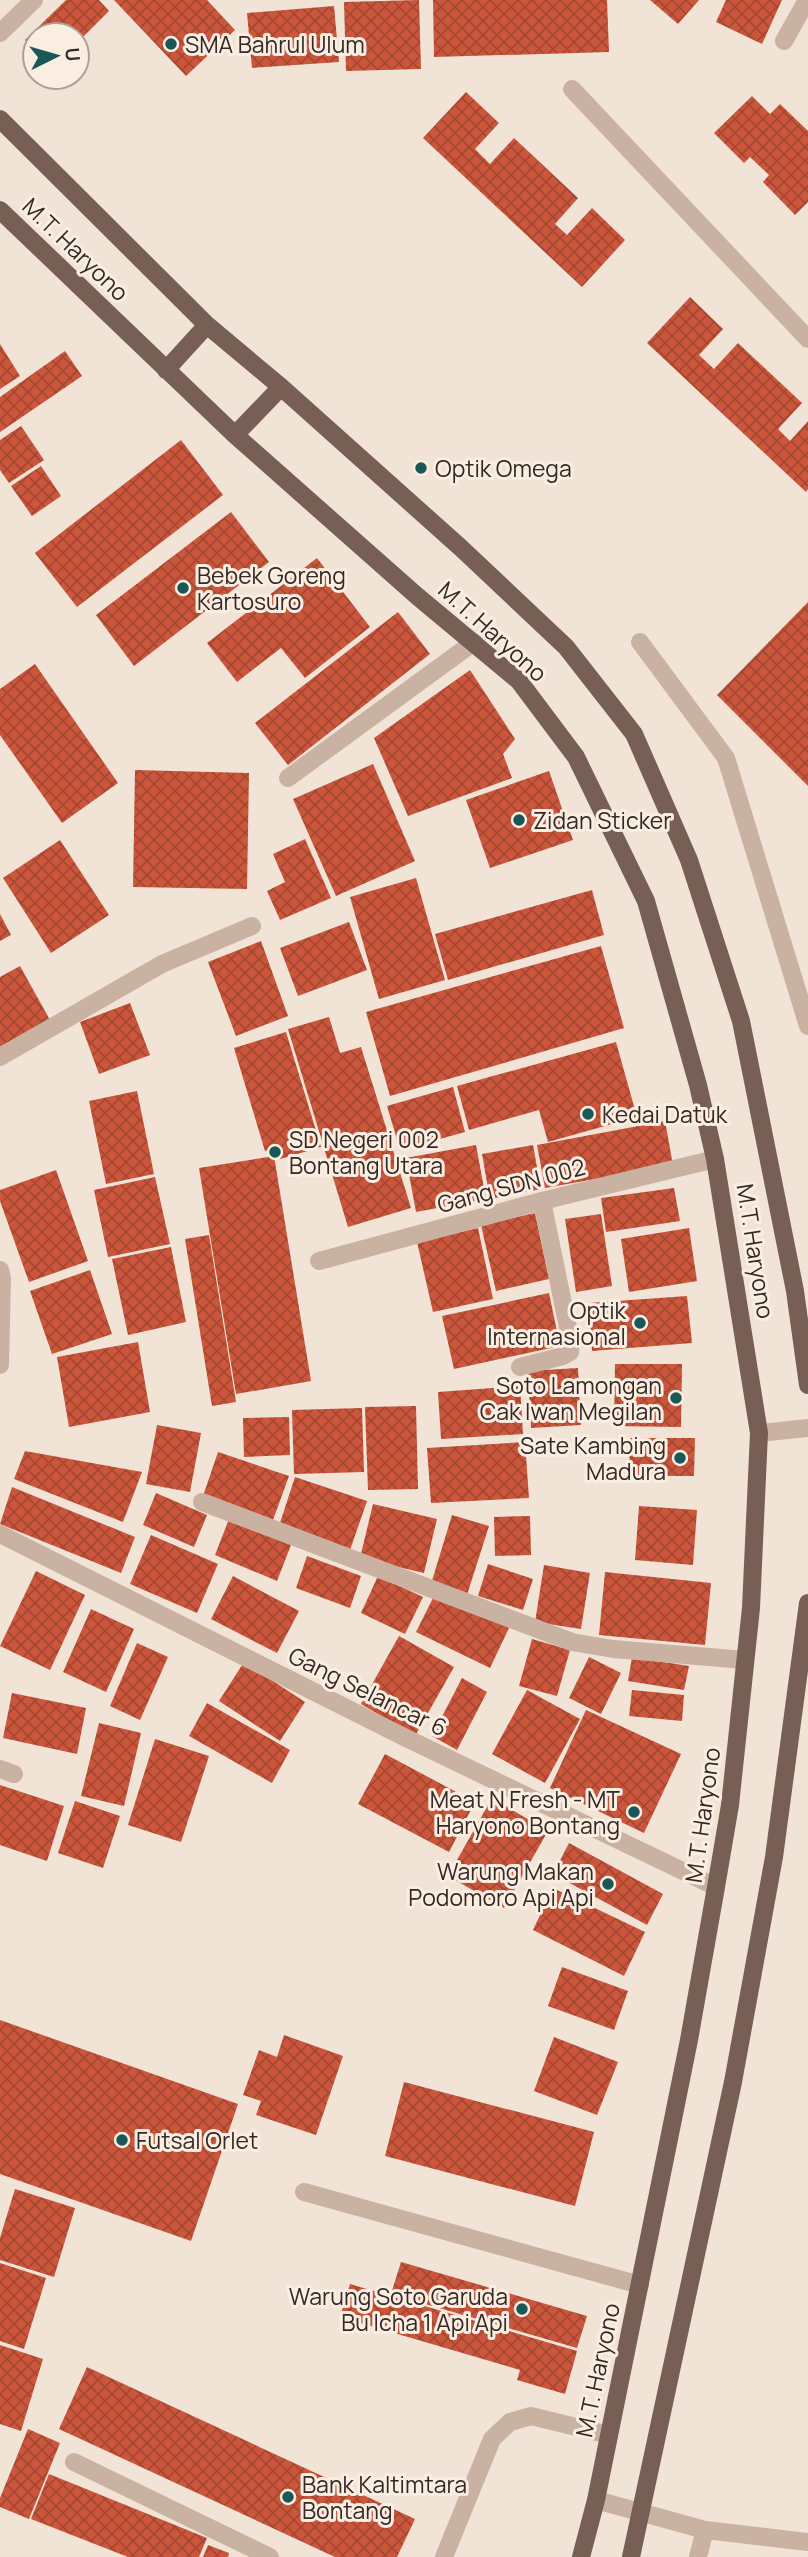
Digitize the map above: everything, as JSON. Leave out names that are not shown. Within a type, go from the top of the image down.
[{"type":"main road","name":"M.T. Haryono","points":[[0,119],[207,325],[452,539],[566,647],[634,734],[688,860],[741,1021],[795,1292],[808,1385]]},
{"type":"main road","name":"M.T. Haryono","points":[[0,210],[235,435],[417,596],[519,681],[576,757],[646,901],[698,1085],[715,1159],[759,1433],[751,1608],[730,1805],[689,2040],[596,2500],[580,2557]]},
{"type":"main road","points":[[166,370],[207,325]]},
{"type":"main road","points":[[235,435],[281,387]]},
{"type":"main road","points":[[631,2557],[733,2082],[772,1871],[808,1603]]},
{"type":"street","points":[[0,33],[34,0]]},
{"type":"street","points":[[784,41],[807,0]]},
{"type":"street","points":[[572,89],[808,339]]},
{"type":"street","points":[[288,778],[474,642]]},
{"type":"street","points":[[640,642],[726,758],[808,1026]]},
{"type":"street","points":[[0,1057],[162,964],[251,926]]},
{"type":"street","name":"Gang SDN 002","points":[[319,1261],[542,1201],[715,1159]]},
{"type":"street","points":[[520,1367],[564,1356],[570,1352],[571,1342],[542,1201]]},
{"type":"street","points":[[0,1270],[0,1365]]},
{"type":"street","points":[[759,1433],[808,1428]]},
{"type":"street","points":[[202,1502],[572,1642],[746,1660]]},
{"type":"street","name":"Gang Selancar 6","points":[[0,1534],[406,1738],[716,1887]]},
{"type":"street","points":[[304,2192],[639,2285]]},
{"type":"street","points":[[444,2557],[492,2439],[510,2421],[531,2416],[609,2435]]},
{"type":"street","points":[[74,2462],[270,2557]]},
{"type":"street","points":[[596,2500],[705,2530],[808,2542]]},
{"type":"street","points":[[698,2557],[705,2530]]},
{"type":"building","points":[[66,0],[99,0],[109,11],[91,29],[91,21],[44,21]]},
{"type":"building","points":[[114,0],[207,0],[235,30],[186,76]]},
{"type":"building","points":[[419,0],[421,69],[346,71],[344,2]]},
{"type":"building","points":[[433,0],[607,0],[609,52],[434,57]]},
{"type":"building","points":[[650,0],[699,0],[678,24]]},
{"type":"building","points":[[726,0],[782,0],[762,44],[716,22]]},
{"type":"building","points":[[334,6],[339,62],[252,68],[247,13]]},
{"type":"building","points":[[466,92],[499,123],[475,149],[490,164],[514,138],[578,198],[555,224],[567,235],[592,208],[625,240],[582,287],[423,138]]},
{"type":"building","points":[[752,96],[770,114],[780,104],[808,131],[808,202],[795,215],[763,182],[769,175],[750,157],[744,163],[714,133]]},
{"type":"building","points":[[690,297],[723,329],[699,355],[714,369],[738,343],[802,403],[778,429],[790,441],[808,421],[806,492],[647,343]]},
{"type":"building","points":[[0,344],[20,376],[0,389]]},
{"type":"building","points":[[65,351],[82,376],[0,432],[0,397]]},
{"type":"building","points":[[21,426],[44,460],[9,483],[0,470],[0,440]]},
{"type":"building","points":[[181,440],[223,495],[77,607],[35,553]]},
{"type":"building","points":[[41,466],[61,496],[32,516],[11,486]]},
{"type":"building","name":"Bebek Goreng Kartosuro","points":[[231,512],[269,562],[134,666],[96,615]]},
{"type":"building","points":[[317,558],[370,627],[305,678],[281,648],[237,682],[207,643]]},
{"type":"building","points":[[808,602],[808,786],[717,695]]},
{"type":"building","points":[[398,612],[430,654],[288,765],[255,723]]},
{"type":"building","points":[[35,664],[118,783],[62,823],[0,735],[0,689]]},
{"type":"building","points":[[470,670],[515,739],[503,754],[512,778],[408,816],[374,738]]},
{"type":"building","points":[[373,764],[415,861],[336,896],[293,799]]},
{"type":"building","points":[[135,770],[249,773],[247,889],[133,887]]},
{"type":"building","name":"Zidan Sticker","points":[[549,771],[573,840],[490,868],[466,800]]},
{"type":"building","points":[[305,839],[331,898],[280,920],[267,891],[285,882],[273,854]]},
{"type":"building","points":[[60,840],[109,915],[51,953],[3,878]]},
{"type":"building","points":[[416,878],[445,980],[379,999],[350,897]]},
{"type":"building","points":[[592,890],[604,935],[448,980],[435,934]]},
{"type":"building","points":[[0,914],[11,935],[0,941]]},
{"type":"building","points":[[349,922],[367,970],[298,996],[280,948]]},
{"type":"building","points":[[261,941],[288,1016],[236,1036],[208,962]]},
{"type":"building","points":[[601,946],[624,1028],[390,1096],[366,1012]]},
{"type":"building","points":[[20,966],[50,1020],[0,1049],[0,977]]},
{"type":"building","points":[[130,1003],[150,1055],[99,1074],[80,1022]]},
{"type":"building","points":[[329,1017],[340,1053],[361,1047],[411,1208],[348,1227],[288,1029]]},
{"type":"building","points":[[286,1032],[321,1147],[280,1159],[276,1148],[265,1151],[234,1048]]},
{"type":"building","points":[[616,1042],[637,1117],[548,1142],[539,1110],[469,1130],[457,1086]]},
{"type":"building","points":[[453,1087],[465,1132],[400,1150],[387,1106]]},
{"type":"building","points":[[137,1091],[154,1174],[106,1184],[89,1101]]},
{"type":"building","points":[[665,1121],[673,1165],[545,1188],[537,1145]]},
{"type":"building","points":[[476,1145],[486,1199],[416,1212],[406,1158]]},
{"type":"building","points":[[533,1145],[541,1189],[490,1199],[482,1154]]},
{"type":"building","points":[[274,1156],[311,1381],[236,1394],[199,1168]]},
{"type":"building","points":[[56,1170],[88,1261],[29,1282],[0,1201],[0,1190]]},
{"type":"building","points":[[155,1177],[170,1244],[108,1257],[94,1190]]},
{"type":"building","points":[[674,1188],[680,1221],[606,1232],[601,1198]]},
{"type":"building","points":[[535,1213],[549,1279],[496,1291],[481,1225]]},
{"type":"building","points":[[601,1214],[612,1286],[576,1292],[565,1219]]},
{"type":"building","points":[[478,1228],[493,1299],[433,1312],[417,1242]]},
{"type":"building","points":[[689,1228],[697,1281],[629,1292],[621,1239]]},
{"type":"building","points":[[209,1235],[236,1402],[212,1406],[185,1239]]},
{"type":"building","points":[[171,1247],[186,1322],[128,1335],[112,1259]]},
{"type":"building","points":[[90,1270],[112,1334],[52,1354],[30,1291]]},
{"type":"building","points":[[549,1293],[560,1346],[454,1369],[442,1316]]},
{"type":"building","name":"Optik Internasional","points":[[687,1296],[692,1343],[592,1351],[589,1303]]},
{"type":"building","points":[[138,1342],[150,1412],[69,1427],[57,1357]]},
{"type":"building","points":[[615,1364],[682,1364],[681,1427],[614,1426]]},
{"type":"building","points":[[578,1368],[581,1425],[531,1428],[528,1371]]},
{"type":"building","points":[[520,1386],[523,1434],[441,1439],[438,1392]]},
{"type":"building","points":[[416,1406],[418,1489],[368,1490],[365,1407]]},
{"type":"building","points":[[362,1408],[364,1472],[294,1474],[292,1410]]},
{"type":"building","points":[[289,1417],[290,1455],[244,1457],[243,1418]]},
{"type":"building","points":[[157,1425],[201,1433],[190,1492],[146,1484]]},
{"type":"building","points":[[630,1438],[695,1438],[694,1476],[629,1476]]},
{"type":"building","points":[[525,1442],[529,1498],[431,1503],[427,1448]]},
{"type":"building","points":[[25,1451],[142,1472],[123,1522],[14,1479]]},
{"type":"building","points":[[218,1452],[289,1476],[273,1520],[203,1496]]},
{"type":"building","points":[[295,1477],[367,1501],[349,1553],[278,1529]]},
{"type":"building","points":[[12,1487],[135,1537],[121,1573],[0,1524]]},
{"type":"building","points":[[156,1493],[207,1515],[194,1547],[143,1525]]},
{"type":"building","points":[[373,1504],[437,1519],[424,1573],[360,1558]]},
{"type":"building","points":[[639,1506],[697,1510],[693,1565],[635,1560]]},
{"type":"building","points":[[452,1515],[489,1526],[467,1595],[431,1584]]},
{"type":"building","points":[[530,1516],[531,1555],[495,1556],[494,1517]]},
{"type":"building","points":[[229,1519],[291,1545],[277,1581],[215,1555]]},
{"type":"building","points":[[151,1535],[218,1564],[197,1613],[130,1584]]},
{"type":"building","points":[[307,1556],[361,1576],[350,1608],[296,1588]]},
{"type":"building","points":[[488,1564],[533,1579],[523,1610],[478,1596]]},
{"type":"building","points":[[544,1565],[590,1573],[581,1629],[535,1622]]},
{"type":"building","points":[[36,1571],[85,1595],[50,1670],[0,1646]]},
{"type":"building","points":[[605,1572],[711,1583],[705,1645],[599,1635]]},
{"type":"building","points":[[233,1576],[299,1611],[277,1653],[211,1619]]},
{"type":"building","points":[[378,1576],[423,1597],[405,1634],[361,1613]]},
{"type":"building","points":[[436,1592],[509,1628],[490,1668],[416,1632]]},
{"type":"building","points":[[91,1609],[134,1629],[106,1692],[63,1672]]},
{"type":"building","points":[[399,1636],[454,1667],[415,1736],[361,1704]]},
{"type":"building","points":[[532,1639],[570,1650],[557,1696],[519,1686]]},
{"type":"building","points":[[137,1643],[168,1657],[140,1720],[110,1706]]},
{"type":"building","points":[[589,1657],[621,1673],[601,1714],[569,1698]]},
{"type":"building","points":[[632,1657],[689,1666],[684,1690],[628,1681]]},
{"type":"building","points":[[244,1662],[305,1702],[280,1741],[219,1701]]},
{"type":"building","points":[[462,1678],[487,1692],[457,1750],[432,1736]]},
{"type":"building","points":[[527,1690],[580,1719],[545,1783],[492,1754]]},
{"type":"building","points":[[632,1690],[684,1695],[682,1721],[629,1716]]},
{"type":"building","points":[[12,1693],[86,1708],[77,1754],[3,1738]]},
{"type":"building","points":[[207,1703],[290,1750],[272,1783],[189,1736]]},
{"type":"building","points":[[586,1710],[681,1754],[644,1833],[550,1788]]},
{"type":"building","points":[[99,1723],[141,1733],[124,1806],[81,1796]]},
{"type":"building","points":[[155,1739],[209,1756],[181,1842],[128,1825]]},
{"type":"building","points":[[385,1754],[475,1802],[449,1852],[358,1804]]},
{"type":"building","points":[[0,1785],[64,1806],[47,1861],[0,1845]]},
{"type":"building","points":[[492,1798],[548,1831],[504,1908],[448,1876]]},
{"type":"building","points":[[75,1801],[120,1816],[103,1868],[58,1853]]},
{"type":"building","name":"Warung Makan Podomoro Api Api","points":[[569,1843],[663,1894],[647,1925],[553,1874]]},
{"type":"building","points":[[553,1888],[645,1932],[624,1976],[533,1930]]},
{"type":"building","points":[[562,1967],[628,1991],[614,2030],[548,2006]]},
{"type":"building","name":"Futsal Orlet","points":[[0,2020],[238,2104],[191,2241],[0,2174]]},
{"type":"building","points":[[284,2035],[343,2056],[316,2135],[256,2115],[261,2101],[243,2095],[259,2050],[277,2057]]},
{"type":"building","points":[[554,2037],[618,2062],[597,2115],[534,2091]]},
{"type":"building","points":[[404,2082],[594,2132],[575,2206],[385,2156]]},
{"type":"building","points":[[15,2189],[75,2208],[54,2277],[0,2260],[0,2238]]},
{"type":"building","points":[[401,2262],[587,2316],[577,2348],[391,2294]]},
{"type":"building","points":[[0,2263],[46,2278],[24,2349],[0,2341]]},
{"type":"building","points":[[350,2284],[577,2351],[565,2394],[517,2380],[520,2370],[340,2317]]},
{"type":"building","points":[[0,2345],[43,2359],[21,2431],[0,2424]]},
{"type":"building","name":"Bank Kaltimtara Bontang","points":[[87,2367],[415,2519],[397,2557],[335,2557],[59,2429]]},
{"type":"building","points":[[28,2429],[60,2443],[29,2519],[0,2507],[0,2498]]},
{"type":"building","points":[[49,2474],[207,2538],[199,2557],[128,2557],[31,2519]]},
{"type":"building","points":[[208,2545],[229,2553],[228,2557],[203,2557]]},
{"type":"place","name":"SMA Bahrul Ulum","points":[[171,44]]},
{"type":"place","name":"Optik Omega","points":[[421,468]]},
{"type":"place","name":"Bebek Goreng Kartosuro","points":[[183,588]]},
{"type":"place","name":"Zidan Sticker","points":[[519,820]]},
{"type":"place","name":"Kedai Datuk","points":[[588,1114]]},
{"type":"place","name":"SD Negeri 002 Bontang Utara","points":[[275,1152]]},
{"type":"place","name":"Optik Internasional","points":[[640,1323]]},
{"type":"place","name":"Soto Lamongan Cak Iwan Megilan","points":[[676,1398]]},
{"type":"place","name":"Sate Kambing Madura","points":[[680,1458]]},
{"type":"place","name":"Meat N Fresh - MT Haryono Bontang","points":[[634,1812]]},
{"type":"place","name":"Warung Makan Podomoro Api Api","points":[[608,1884]]},
{"type":"place","name":"Futsal Orlet","points":[[122,2140]]},
{"type":"place","name":"Warung Soto Garuda Bu Icha 1 Api Api","points":[[522,2309]]},
{"type":"place","name":"Bank Kaltimtara Bontang","points":[[288,2497]]}]
